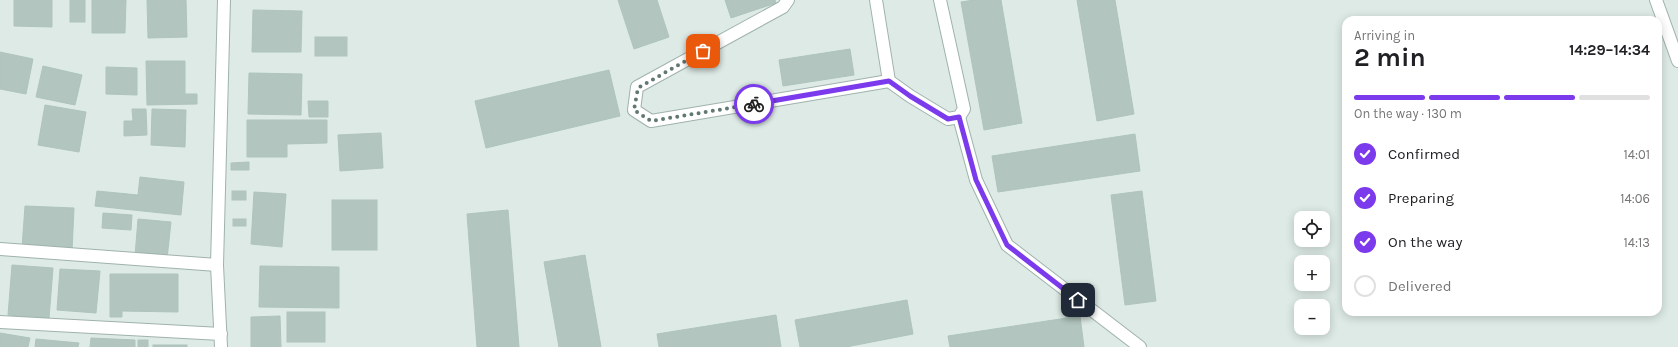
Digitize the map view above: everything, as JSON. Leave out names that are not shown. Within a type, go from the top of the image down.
[{"type":"street","points":[[221,347],[217,265],[224,0]]},
{"type":"street","points":[[788,0],[783,7],[638,88],[634,110],[651,121],[889,81],[910,96],[948,119],[959,117]]},
{"type":"street","points":[[876,0],[889,81]]},
{"type":"street","points":[[940,0],[964,109],[959,117],[976,180],[1007,245],[1140,347]]},
{"type":"street","points":[[1656,0],[1662,16]]},
{"type":"street","points":[[1662,17],[1678,61]]},
{"type":"street","points":[[0,250],[217,265]]},
{"type":"street","points":[[0,322],[221,334]]},
{"type":"building","points":[[14,0],[52,0],[52,27],[14,26]]},
{"type":"building","points":[[70,0],[85,0],[85,22],[70,22]]},
{"type":"building","points":[[92,0],[126,0],[125,33],[92,33]]},
{"type":"building","points":[[147,0],[186,0],[187,37],[148,38]]},
{"type":"building","points":[[618,0],[657,0],[669,37],[634,49]]},
{"type":"building","points":[[725,0],[775,0],[776,3],[731,18]]},
{"type":"building","points":[[974,0],[1001,0],[1022,123],[984,130],[961,2]]},
{"type":"building","points":[[1077,0],[1115,0],[1134,114],[1097,121]]},
{"type":"building","points":[[253,10],[302,11],[301,52],[252,52]]},
{"type":"building","points":[[315,37],[347,37],[347,56],[315,56]]},
{"type":"building","points":[[850,49],[854,75],[783,86],[779,60]]},
{"type":"building","points":[[0,52],[33,59],[26,94],[0,89]]},
{"type":"building","points":[[146,61],[185,61],[185,94],[197,94],[197,104],[147,105]]},
{"type":"building","points":[[43,66],[82,75],[75,105],[36,97]]},
{"type":"building","points":[[106,67],[137,68],[137,95],[106,94]]},
{"type":"building","points":[[609,70],[620,116],[486,148],[475,101]]},
{"type":"building","points":[[249,73],[302,74],[301,115],[248,114]]},
{"type":"building","points":[[308,101],[328,101],[328,117],[309,117]]},
{"type":"building","points":[[45,105],[86,112],[79,152],[38,145]]},
{"type":"building","points":[[132,109],[146,109],[147,135],[124,136],[124,121],[133,121]]},
{"type":"building","points":[[152,109],[186,110],[185,147],[151,145]]},
{"type":"building","points":[[247,120],[327,120],[327,143],[287,144],[287,157],[247,157]]},
{"type":"building","points":[[381,133],[383,168],[340,171],[338,135]]},
{"type":"building","points":[[1135,134],[1140,171],[998,192],[992,156]]},
{"type":"building","points":[[249,162],[249,170],[231,170],[231,163]]},
{"type":"building","points":[[140,177],[184,182],[181,215],[95,206],[97,191],[138,195]]},
{"type":"building","points":[[232,191],[246,191],[246,200],[232,200]]},
{"type":"building","points":[[1142,191],[1156,301],[1125,305],[1111,195]]},
{"type":"building","points":[[254,192],[286,194],[282,247],[251,244]]},
{"type":"building","points":[[332,200],[377,200],[377,250],[332,250]]},
{"type":"building","points":[[25,206],[74,208],[72,251],[22,248]]},
{"type":"building","points":[[508,210],[519,347],[477,347],[467,214]]},
{"type":"building","points":[[103,213],[132,215],[131,230],[102,228]]},
{"type":"building","points":[[138,219],[171,222],[167,259],[135,256]]},
{"type":"building","points":[[233,219],[246,219],[246,226],[233,226]]},
{"type":"building","points":[[585,255],[601,347],[559,347],[544,262]]},
{"type":"building","points":[[12,265],[53,268],[49,318],[8,315]]},
{"type":"building","points":[[260,266],[339,267],[339,308],[259,307]]},
{"type":"building","points":[[60,269],[100,271],[96,313],[57,310]]},
{"type":"building","points":[[110,274],[178,274],[178,312],[122,311],[122,317],[110,317]]},
{"type":"building","points":[[907,300],[913,334],[846,347],[800,347],[795,320]]},
{"type":"building","points":[[287,312],[325,312],[325,342],[287,342]]},
{"type":"building","points":[[776,315],[781,347],[659,347],[657,334]]},
{"type":"building","points":[[280,316],[281,347],[251,347],[251,317]]},
{"type":"building","points":[[1080,316],[1084,347],[950,347],[948,336]]},
{"type":"building","points":[[0,333],[30,338],[28,347],[0,347]]},
{"type":"building","points":[[91,338],[135,340],[135,347],[90,347]]},
{"type":"building","points":[[36,339],[79,343],[78,347],[35,347]]},
{"type":"building","points":[[138,340],[148,340],[148,347],[138,347]]},
{"type":"building","points":[[153,345],[187,345],[187,347],[153,347]]},
{"type":"way so far","points":[[703,51],[638,88],[634,110],[651,121],[754,104]]},
{"type":"route","points":[[754,104],[889,81],[910,96],[948,119],[959,117],[976,180],[1007,245],[1078,300]]}]
